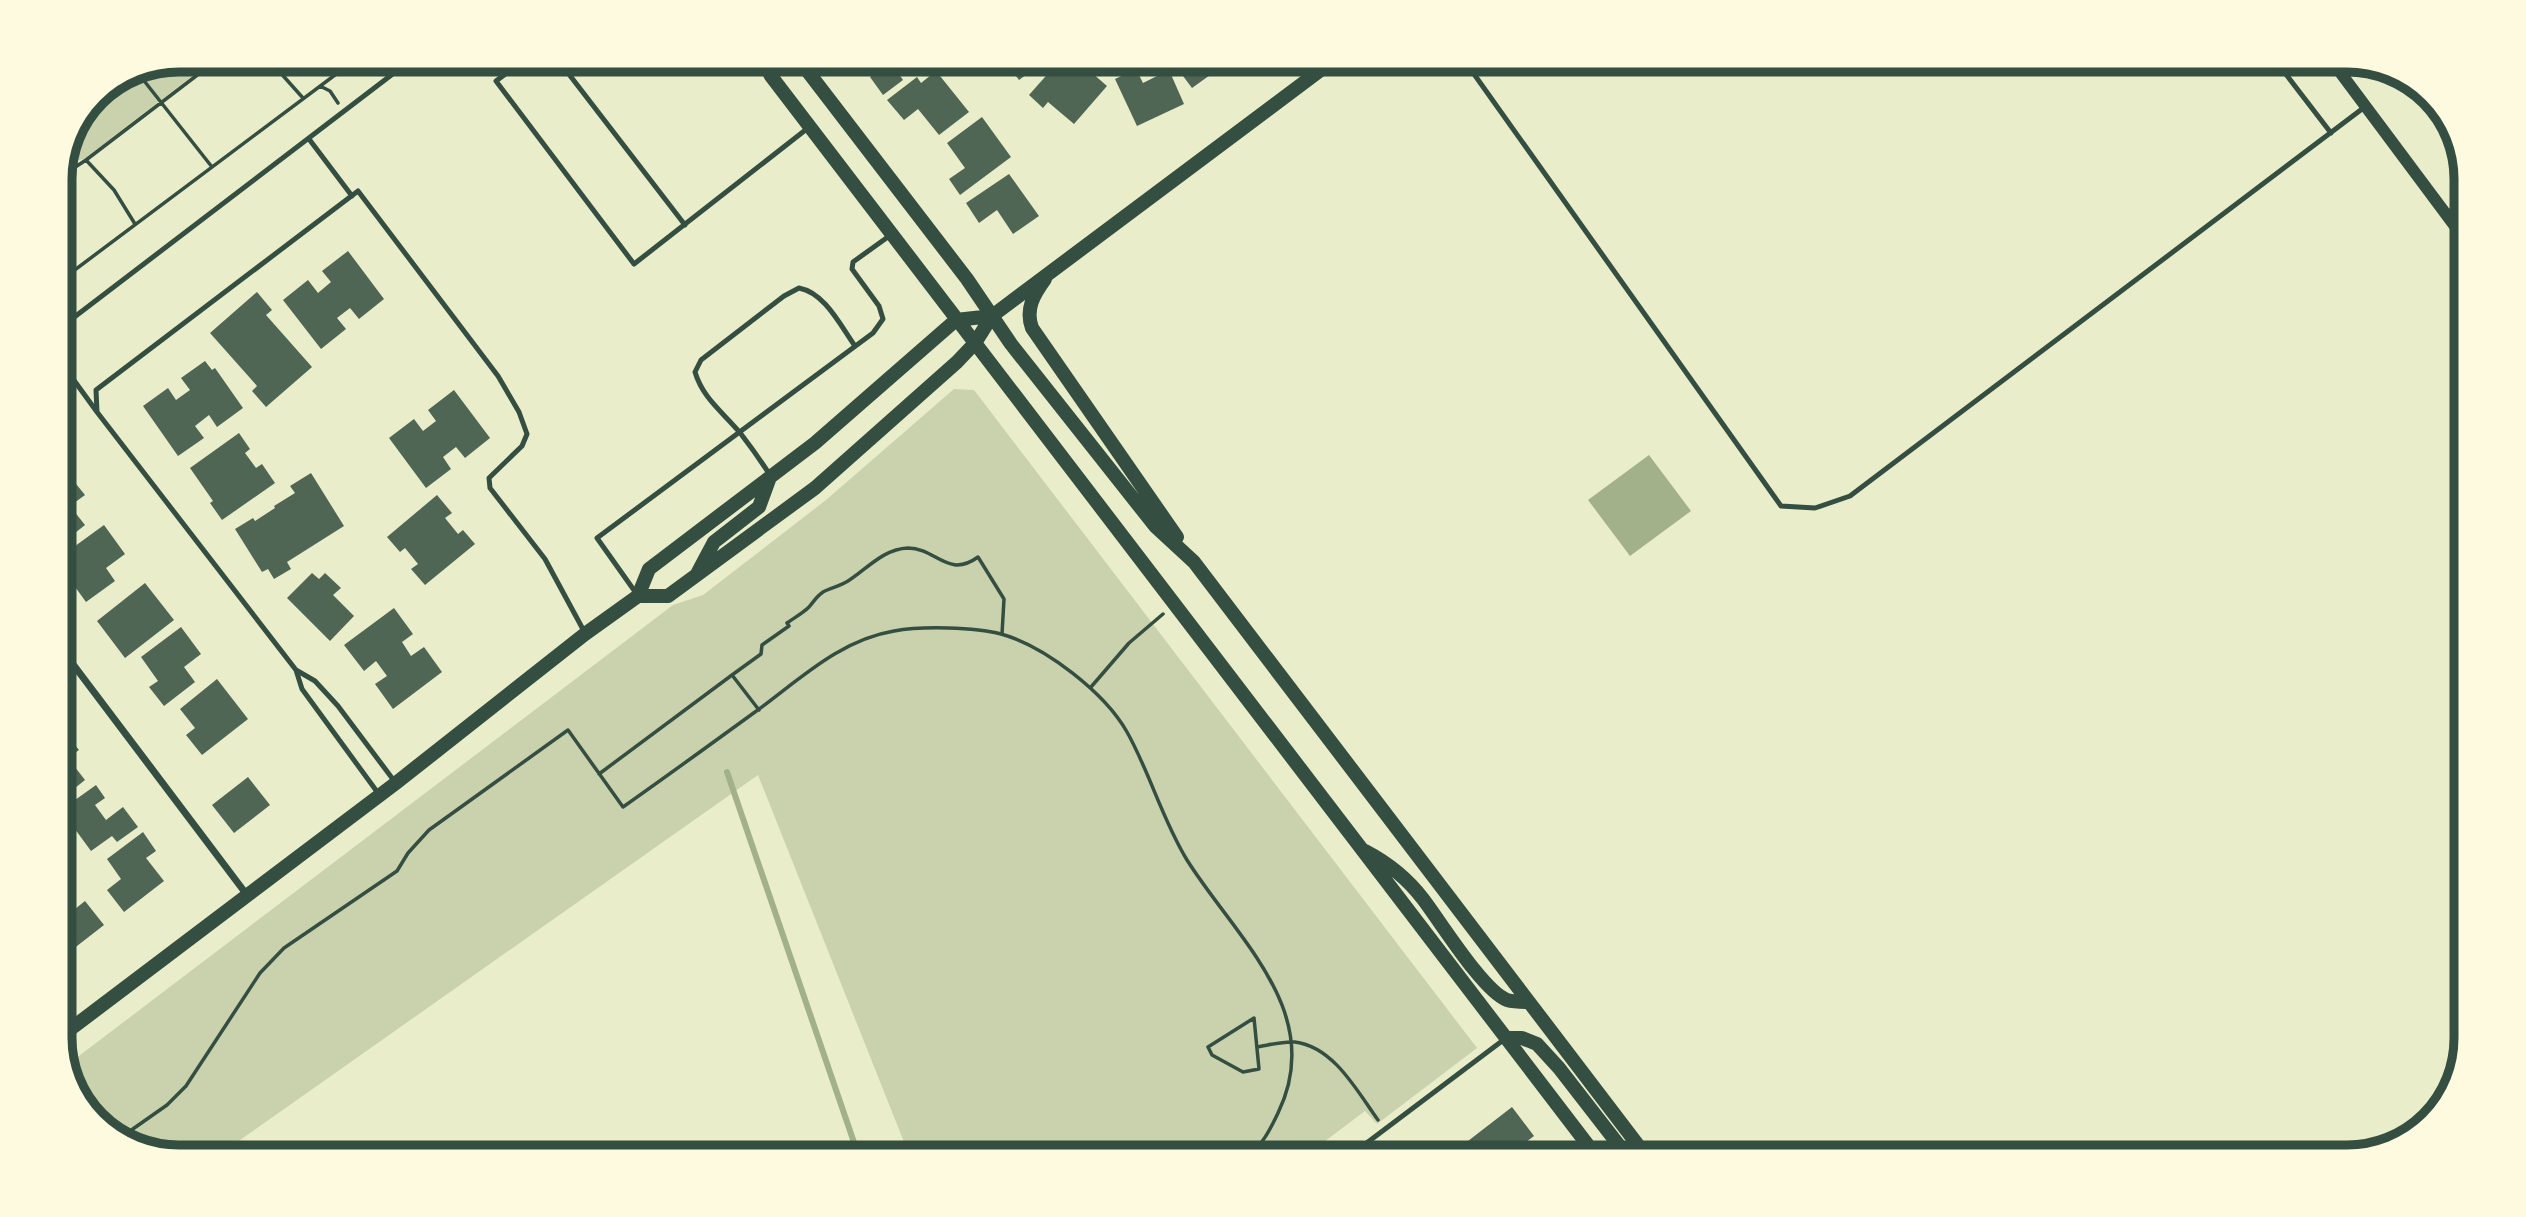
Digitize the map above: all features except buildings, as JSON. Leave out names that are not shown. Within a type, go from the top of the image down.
[{"type":"main road","points":[[769,72],[1588,1145]]},
{"type":"main road","points":[[808,72],[967,279],[1011,344],[1155,526],[1194,562]]},
{"type":"main road","points":[[638,596],[668,596],[815,488],[975,343],[992,316],[1055,266],[1318,72]]},
{"type":"main road","points":[[1055,266],[1037,290],[1030,307],[1029,319],[1032,328],[1194,562],[1638,1145]]},
{"type":"main road","points":[[72,1028],[380,796],[585,634],[638,596],[649,569],[815,443],[956,320],[992,316]]},
{"type":"main road","points":[[695,577],[714,542],[759,507],[771,475]]},
{"type":"main road","points":[[1361,848],[1388,863],[1423,898],[1451,941],[1506,1000],[1529,1002]]},
{"type":"main road","points":[[1506,1038],[1522,1038],[1537,1044],[1619,1145]]},
{"type":"street","points":[[2340,72],[2454,225]]},
{"type":"street","points":[[2447,215],[2454,209]]},
{"type":"street","points":[[72,663],[247,895]]},
{"type":"lane","points":[[72,319],[396,72]]},
{"type":"lane","points":[[508,72],[496,81],[634,264],[810,127]]},
{"type":"lane","points":[[567,72],[685,225]]},
{"type":"lane","points":[[1473,72],[1781,506],[1815,508],[1850,496],[2366,106]]},
{"type":"lane","points":[[2284,72],[2331,133]]},
{"type":"lane","points":[[309,139],[352,196]]},
{"type":"lane","points":[[97,412],[96,390],[358,191],[498,376],[519,412],[527,433],[522,446],[489,478],[490,488],[545,559],[585,634]]},
{"type":"lane","points":[[638,596],[597,538],[873,333],[883,319],[879,306],[852,269],[853,262],[891,234]]},
{"type":"lane","points":[[771,475],[739,431],[716,409],[698,382],[695,372],[701,360],[784,296],[799,288],[811,291],[829,309],[855,346]]},
{"type":"lane","points":[[72,378],[296,670],[302,689],[380,796]]},
{"type":"lane","points":[[296,670],[315,681],[338,706],[396,783]]},
{"type":"lane","points":[[1365,1145],[1506,1038]]},
{"type":"path","points":[[72,169],[201,72]]},
{"type":"path","points":[[280,72],[303,98]]},
{"type":"path","points":[[72,272],[339,72]]},
{"type":"path","points":[[142,78],[212,167]]},
{"type":"path","points":[[320,86],[330,91],[337,100],[340,115]]},
{"type":"path","points":[[86,160],[114,190],[135,224]]},
{"type":"path","points":[[599,774],[761,653],[762,645],[789,626],[787,623],[808,608],[823,592],[849,580],[881,557],[906,548],[919,549],[949,564],[970,564],[978,557],[1004,599],[1002,634]]},
{"type":"path","points":[[1091,687],[1129,643],[1175,606]]},
{"type":"path","points":[[128,1132],[167,1105],[186,1086],[260,973],[284,948],[397,871],[408,853],[429,830],[568,730],[623,807],[831,655],[893,631],[947,628],[1002,634],[1049,656],[1091,687],[1125,729],[1186,858],[1266,974],[1284,1006],[1292,1042],[1292,1066],[1287,1094],[1261,1145]]},
{"type":"path","points":[[732,675],[759,710]]},
{"type":"path","points":[[1254,1018],[1257,1047],[1259,1069],[1243,1072],[1212,1055],[1208,1047],[1254,1018]]},
{"type":"path","points":[[1257,1047],[1292,1042],[1310,1045],[1323,1052],[1385,1130]]},
{"type":"shaded area","points":[[197,72],[84,159],[74,161],[75,151],[94,114],[108,98],[145,77]]},
{"type":"shaded area","points":[[954,389],[974,390],[1477,1048],[1377,1124],[1365,1111],[1320,1145],[905,1145],[758,775],[233,1145],[158,1143],[125,1131],[103,1114],[83,1085],[74,1060],[673,605],[703,595],[826,500]]},
{"type":"shaded area","points":[[1649,455],[1691,511],[1630,556],[1588,500]]},
{"type":"waterway","points":[[727,772],[855,1145]]}]
